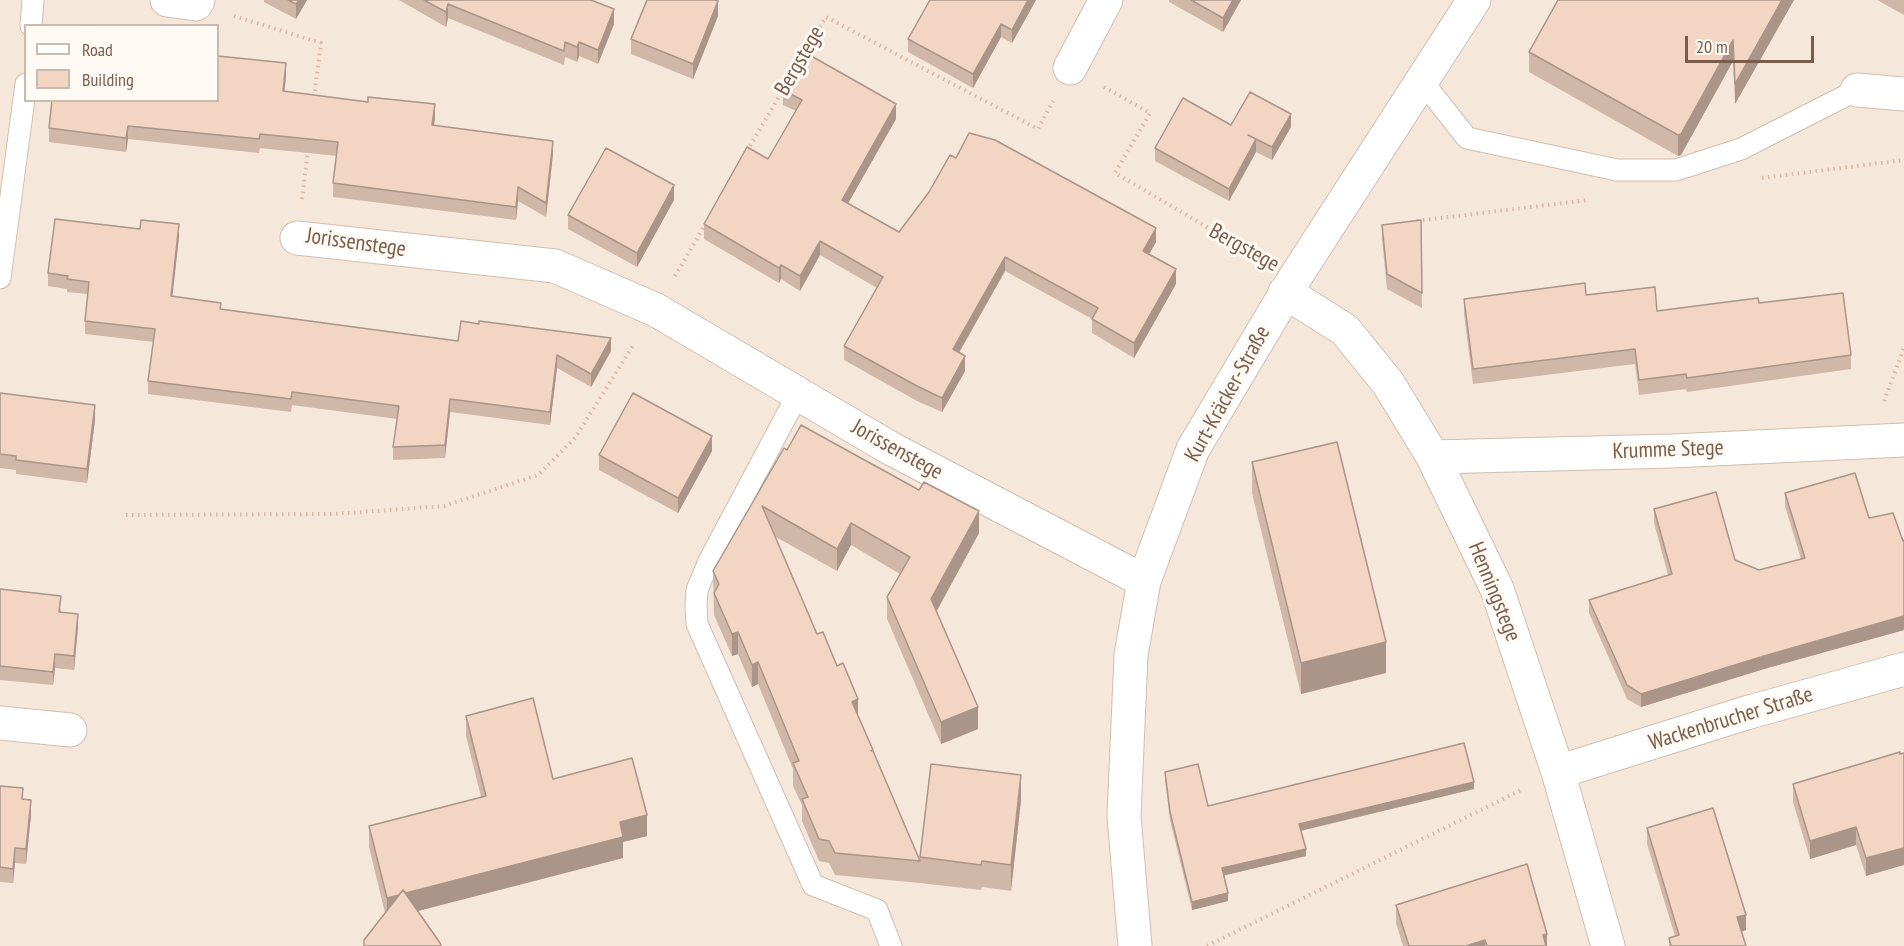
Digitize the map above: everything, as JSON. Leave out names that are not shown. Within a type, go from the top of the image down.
[{"type":"street","points":[[1070,68],[1106,0]]},
{"type":"street","name":"Kurt-Kräcker-Straße","points":[[1135,946],[1124,816],[1131,655],[1144,581],[1193,449],[1290,284],[1474,0]]},
{"type":"street","points":[[1857,90],[1904,94]]},
{"type":"street","name":"Jorissenstege","points":[[297,238],[555,266],[656,310],[890,448],[1144,581]]},
{"type":"street","name":"Henningstege","points":[[1290,284],[1345,330],[1388,383],[1433,457],[1497,589],[1558,772],[1608,946]]},
{"type":"street","name":"Krumme Stege","points":[[1433,457],[1672,451],[1904,440]]},
{"type":"street","name":"Wackenbrucher Straße","points":[[1558,772],[1746,713],[1904,669]]},
{"type":"street","points":[[0,723],[70,730]]},
{"type":"lane","points":[[31,24],[33,0]]},
{"type":"lane","points":[[1422,81],[1467,138],[1617,170],[1676,170],[1708,160],[1740,149],[1857,90]]},
{"type":"lane","points":[[0,278],[24,99]]},
{"type":"lane","points":[[798,394],[709,561],[697,590],[697,624],[813,885],[877,910],[891,946]]},
{"type":"path","points":[[187,1],[321,44],[314,101]]},
{"type":"path","name":"Bergstege","points":[[744,158],[826,17],[1038,129],[1070,68],[1150,114],[1116,173],[1236,245],[1290,284]]},
{"type":"path","name":"Jorissenstege","points":[[297,238],[308,147]]},
{"type":"path","points":[[126,515],[333,514],[444,506],[538,475],[575,438],[656,310],[708,219]]},
{"type":"path","points":[[1868,442],[1904,348]]},
{"type":"path","points":[[1207,946],[1558,772]]},
{"type":"shaded area","points":[[0,0],[1904,0],[1904,946],[0,946]]},
{"type":"building","points":[[424,0],[591,0],[614,9],[598,50],[579,42],[577,47],[565,42],[564,51],[448,4],[446,12]]},
{"type":"building","points":[[647,0],[718,1],[693,64],[631,39]]},
{"type":"building","points":[[930,0],[1028,0],[1012,30],[1001,24],[973,74],[908,39]]},
{"type":"building","points":[[1191,0],[1233,0],[1223,18]]},
{"type":"building","points":[[1558,0],[1782,0],[1735,84],[1733,40],[1681,134],[1678,135],[1529,52]]},
{"type":"building","points":[[806,53],[896,104],[842,200],[899,232],[929,192],[950,155],[956,158],[969,133],[995,140],[1156,228],[1143,251],[1176,269],[1134,343],[1092,319],[1098,308],[1005,257],[953,349],[965,356],[942,398],[844,346],[883,277],[820,241],[800,276],[781,265],[779,268],[704,224],[747,147],[768,159],[802,100],[783,90]]},
{"type":"building","points":[[219,56],[286,63],[283,91],[368,102],[368,97],[435,104],[432,125],[553,141],[546,203],[518,187],[516,207],[333,183],[338,142],[260,134],[259,139],[128,126],[126,138],[49,128],[52,102],[219,102]]},
{"type":"building","points":[[1250,92],[1291,114],[1272,147],[1256,139],[1229,189],[1155,148],[1183,98],[1231,125]]},
{"type":"building","points":[[606,148],[674,185],[637,253],[568,215]]},
{"type":"building","points":[[55,219],[140,229],[141,220],[179,224],[171,296],[221,303],[220,309],[458,341],[461,321],[479,324],[479,321],[611,338],[591,374],[557,355],[550,412],[450,399],[445,445],[393,447],[399,406],[292,392],[291,399],[148,381],[155,329],[85,321],[89,282],[48,273]]},
{"type":"building","points":[[1421,220],[1422,293],[1387,274],[1382,225]]},
{"type":"building","points":[[1585,283],[1586,295],[1655,287],[1657,311],[1758,298],[1759,303],[1843,293],[1851,355],[1687,378],[1686,374],[1639,380],[1635,349],[1473,369],[1464,299]]},
{"type":"building","points":[[0,393],[95,405],[87,469],[16,460],[16,456],[0,454]]},
{"type":"building","points":[[633,393],[712,436],[678,498],[599,455]]},
{"type":"building","points":[[801,425],[919,490],[924,482],[979,511],[931,599],[978,707],[941,722],[887,597],[910,557],[851,523],[837,549],[762,506],[817,634],[823,632],[837,666],[843,663],[858,699],[852,702],[873,750],[871,751],[873,751],[920,861],[835,853],[829,841],[819,839],[802,799],[808,797],[793,763],[799,761],[758,662],[752,665],[738,632],[732,634],[714,593],[719,584],[713,571],[784,448],[787,450]]},
{"type":"building","points":[[1337,442],[1386,642],[1301,663],[1252,462]]},
{"type":"building","points":[[1855,473],[1869,518],[1893,513],[1904,540],[1904,616],[1641,694],[1627,685],[1589,600],[1672,574],[1654,509],[1716,492],[1735,560],[1759,570],[1805,558],[1785,493]]},
{"type":"building","points":[[0,589],[61,596],[59,612],[78,614],[74,656],[55,654],[53,672],[0,666]]},
{"type":"building","points":[[533,698],[553,779],[632,758],[647,815],[620,822],[623,837],[406,893],[403,890],[399,895],[387,898],[369,826],[486,796],[466,716]]},
{"type":"building","points":[[1464,743],[1474,782],[1299,824],[1306,849],[1222,868],[1228,893],[1192,902],[1170,812],[1165,772],[1198,764],[1208,806]]},
{"type":"building","points":[[1900,752],[1900,754],[1904,753],[1904,848],[1866,858],[1856,827],[1810,841],[1793,784]]},
{"type":"building","points":[[931,764],[1021,775],[1011,865],[982,861],[981,865],[920,857]]},
{"type":"building","points":[[0,786],[23,788],[22,799],[31,800],[26,849],[15,848],[13,869],[0,867]]},
{"type":"building","points":[[1713,808],[1746,915],[1737,917],[1746,946],[1671,946],[1669,938],[1679,935],[1647,828]]},
{"type":"building","points":[[1527,864],[1547,934],[1543,935],[1546,946],[1487,946],[1485,940],[1466,946],[1409,946],[1396,905]]},
{"type":"building","points":[[403,890],[441,946],[364,946],[364,940]]}]
